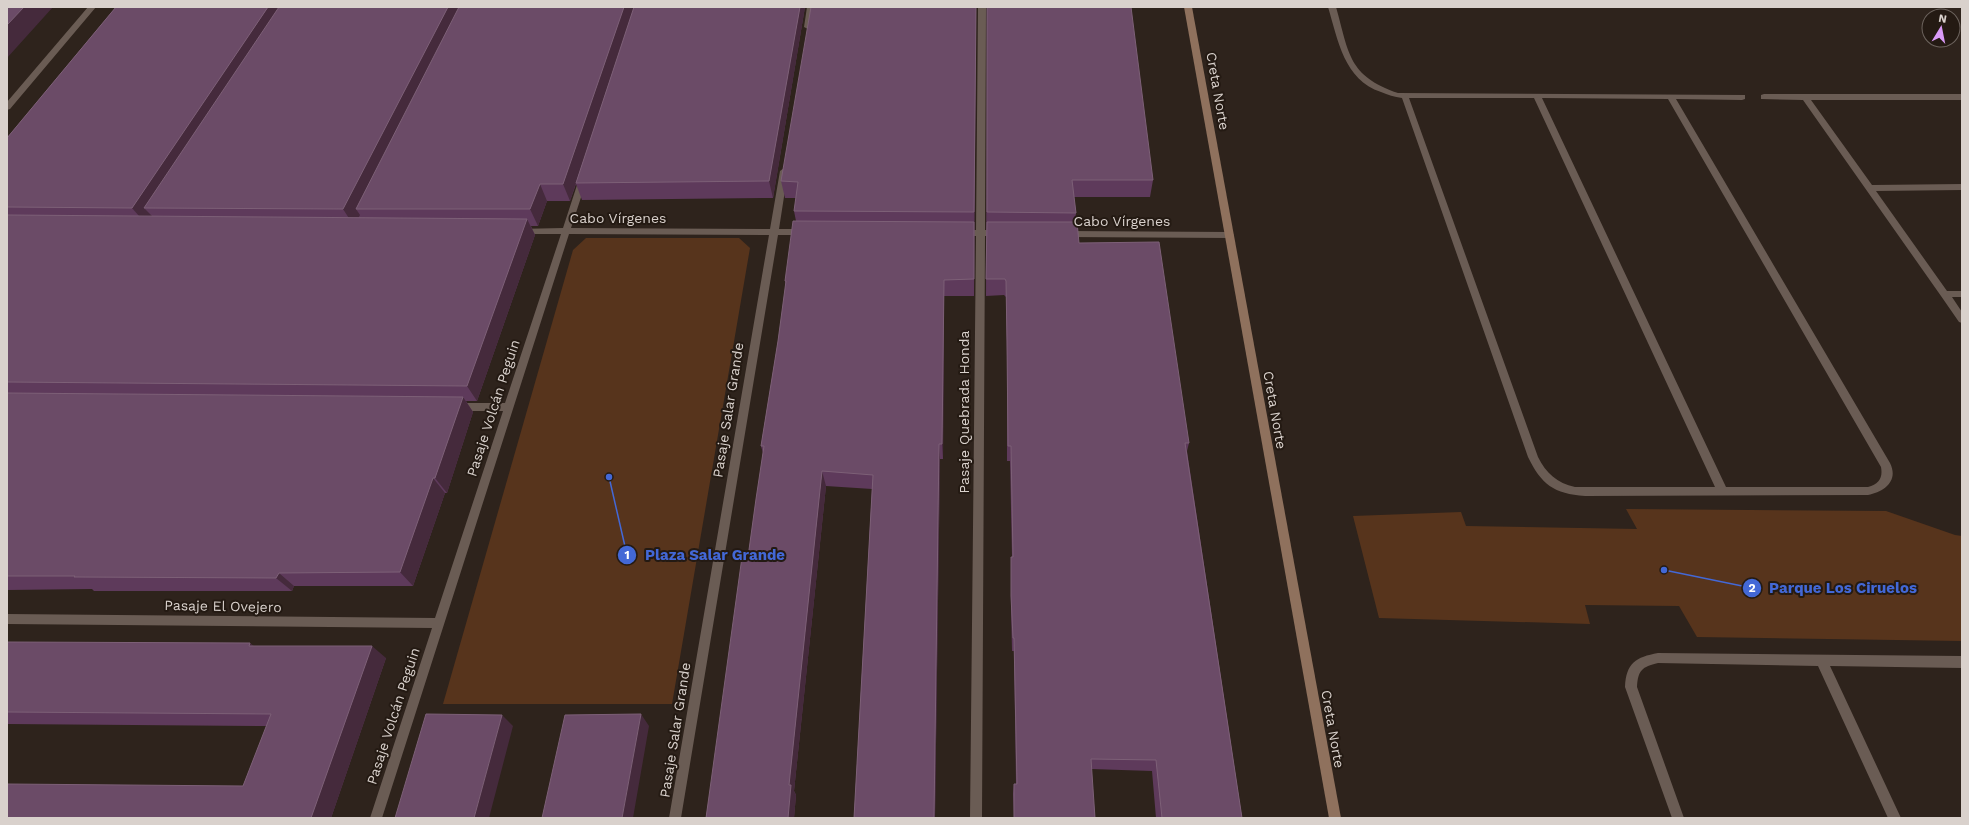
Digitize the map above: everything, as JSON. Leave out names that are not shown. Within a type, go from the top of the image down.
[{"type":"street","points":[[7,107],[92,7]]},
{"type":"street","points":[[806,38],[811,7]]},
{"type":"street","name":"Pasaje Quebrada Honda","points":[[976,818],[982,7]]},
{"type":"street","name":"Creta Norte","points":[[1188,7],[1335,818]]},
{"type":"street","points":[[1332,7],[1348,59],[1357,75],[1377,88],[1405,96],[1742,97]]},
{"type":"street","points":[[1405,96],[1533,457],[1544,477],[1554,484],[1573,492],[1868,491],[1880,488],[1886,482],[1888,474],[1880,454],[1670,96]]},
{"type":"street","points":[[1537,96],[1723,492]]},
{"type":"street","points":[[1764,97],[1962,97]]},
{"type":"street","points":[[1805,97],[1962,319]]},
{"type":"street","name":"Pasaje Salar Grande","points":[[675,818],[785,164]]},
{"type":"street","name":"Pasaje Volcán Peguin","points":[[376,818],[586,170]]},
{"type":"street","points":[[1869,188],[1962,187]]},
{"type":"street","name":"Cabo Vírgenes","points":[[510,230],[813,232]]},
{"type":"street","points":[[956,233],[1012,233]]},
{"type":"street","name":"Cabo Vírgenes","points":[[1058,234],[1230,235]]},
{"type":"street","points":[[1944,294],[1962,294]]},
{"type":"street","points":[[445,407],[509,407]]},
{"type":"street","name":"Pasaje El Ovejero","points":[[7,618],[439,623]]},
{"type":"street","points":[[1678,818],[1631,687],[1631,676],[1635,668],[1644,660],[1658,658],[1962,662]]},
{"type":"street","points":[[1820,660],[1895,818]]},
{"type":"shaded area","points":[[586,238],[739,238],[750,248],[672,704],[443,704],[573,250]]},
{"type":"shaded area","points":[[1626,509],[1886,511],[1955,535],[1962,536],[1962,641],[1697,637],[1679,606],[1585,605],[1590,624],[1379,618],[1353,516],[1461,512],[1466,526],[1637,529]]},
{"type":"building","points":[[7,7],[24,7],[7,25]]},
{"type":"building","points":[[116,7],[268,7],[132,208],[7,207],[7,138]]},
{"type":"building","points":[[279,7],[448,7],[343,209],[144,208]]},
{"type":"building","points":[[459,7],[624,7],[563,184],[540,184],[530,209],[356,209]]},
{"type":"building","points":[[634,7],[800,7],[769,181],[576,183]]},
{"type":"building","points":[[811,7],[976,7],[974,212],[794,211],[798,182],[781,181]]},
{"type":"building","points":[[987,7],[1131,7],[1153,180],[1072,180],[1076,213],[987,212]]},
{"type":"building","points":[[7,215],[527,219],[467,386],[7,382]]},
{"type":"building","points":[[793,221],[974,222],[974,279],[944,280],[942,444],[939,444],[934,818],[854,818],[873,475],[822,471],[789,785],[791,785],[788,818],[706,818],[742,557],[748,557],[764,446],[761,446],[778,341]]},
{"type":"building","points":[[987,222],[1077,222],[1079,243],[1159,242],[1189,443],[1185,443],[1242,818],[1162,818],[1156,760],[1091,759],[1095,818],[1014,818],[1014,784],[1017,784],[1014,638],[1011,596],[1011,557],[1013,557],[1011,446],[1008,446],[1006,281],[1005,279],[986,279]]},
{"type":"building","points":[[7,393],[463,397],[400,572],[279,573],[276,578],[74,577],[75,576],[7,576]]},
{"type":"building","points":[[7,642],[250,643],[249,646],[372,646],[311,818],[7,818],[7,784],[243,786],[271,714],[7,712]]},
{"type":"building","points":[[426,714],[502,715],[474,818],[395,818]]},
{"type":"building","points":[[641,714],[622,818],[542,818],[565,715]]},
{"type":"place","name":"Plaza Salar Grande","points":[[609,477]]},
{"type":"place","name":"Parque Los Ciruelos","points":[[1664,570]]}]
